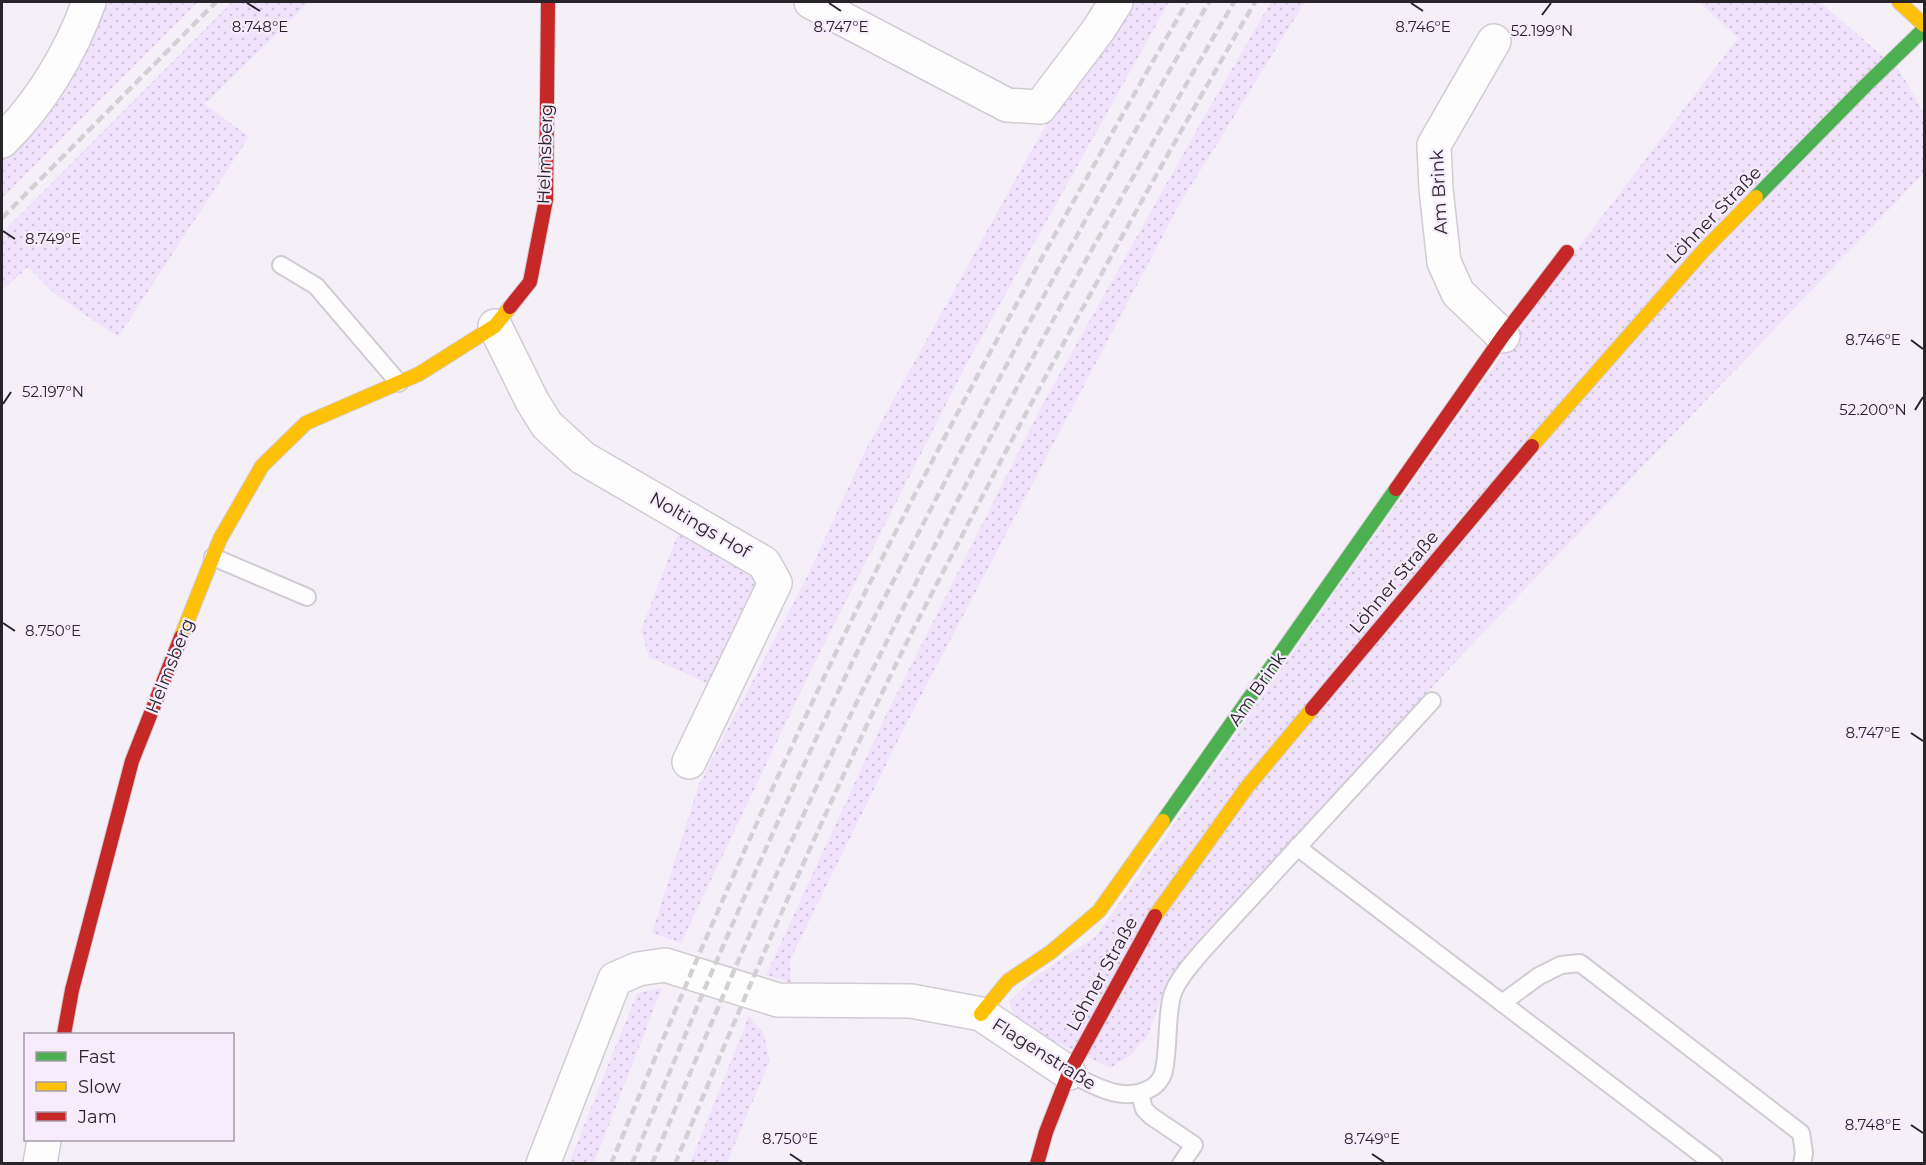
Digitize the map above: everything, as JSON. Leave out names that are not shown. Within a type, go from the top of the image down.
[{"type":"main road","name":"Helmsberg","points":[[64,1033],[75,978],[132,761],[220,539],[262,466],[306,423],[419,374],[495,326],[530,282],[546,200],[548,2]]},
{"type":"main road","points":[[1899,2],[1924,25]]},
{"type":"main road","name":"Löhner Straße","points":[[1037,1164],[1046,1132],[1069,1073],[1150,923],[1247,787],[1539,437],[1704,250],[1924,29]]},
{"type":"main road","name":"Am Brink","points":[[981,1014],[1008,981],[1051,952],[1099,911],[1503,336],[1567,252]]},
{"type":"street","points":[[2,141],[39,97],[78,31],[89,2]]},
{"type":"street","points":[[811,2],[1007,105],[1040,107],[1099,29],[1116,2]]},
{"type":"street","name":"Am Brink","points":[[1494,41],[1434,145],[1444,262],[1458,293],[1503,336]]},
{"type":"street","name":"Noltings Hof","points":[[495,326],[532,402],[547,425],[583,458],[764,563],[775,584],[689,762]]},
{"type":"street","name":"Flagenstraße","points":[[543,1164],[615,979],[638,969],[665,965],[778,1000],[911,1001],[981,1014],[1069,1073]]},
{"type":"street","points":[[40,1164],[44,1141]]},
{"type":"lane","points":[[281,265],[316,286],[399,382]]},
{"type":"lane","points":[[213,557],[307,597]]},
{"type":"lane","points":[[1181,1164],[1194,1145],[1151,1116],[1144,1109],[1140,1094],[1155,1086],[1164,1074],[1172,995],[1186,971],[1206,946],[1432,701]]},
{"type":"lane","points":[[1297,847],[1714,1164]]},
{"type":"lane","points":[[1502,1003],[1539,976],[1561,965],[1580,963],[1800,1133],[1804,1153],[1802,1164]]},
{"type":"lane","name":"Flagenstraße","points":[[1069,1073],[1099,1088],[1123,1096],[1140,1094]]},
{"type":"shaded area","points":[[99,2],[152,4],[154,2],[198,2],[2,198],[2,159],[15,146]]},
{"type":"shaded area","points":[[232,2],[309,2],[205,104],[249,137],[118,337],[55,294],[28,267],[2,290],[2,233]]},
{"type":"shaded area","points":[[1129,2],[1169,2],[966,365],[813,666],[681,943],[652,933],[699,784],[809,573],[865,451],[1050,117]]},
{"type":"shaded area","points":[[1271,2],[1305,2],[1179,205],[905,726],[790,960],[791,983],[766,975],[886,715],[1040,409]]},
{"type":"shaded area","points":[[1699,2],[1820,2],[1900,71],[1924,114],[1924,173],[1461,656],[1199,940],[1163,995],[1147,1037],[1131,1055],[1110,1068],[1018,1024],[1009,1002],[1036,976],[1097,935],[1568,261],[1738,38]]},
{"type":"shaded area","points":[[679,531],[755,572],[760,593],[716,687],[649,657],[641,630]]},
{"type":"shaded area","points":[[662,988],[594,1163],[569,1163],[637,993]]},
{"type":"shaded area","points":[[749,1016],[763,1032],[770,1060],[727,1163],[690,1163]]},
{"type":"railway","points":[[2,218],[216,2]]},
{"type":"railway","points":[[611,1164],[730,885],[857,609],[935,455],[1017,303],[1187,2]]},
{"type":"railway","points":[[632,1164],[744,899],[802,768],[864,638],[1036,311],[1209,2]]},
{"type":"railway","points":[[652,1164],[793,837],[911,593],[1047,331],[1234,2]]},
{"type":"railway","points":[[675,1164],[812,844],[908,639],[1073,325],[1255,2]]},
{"type":"traffic: fast","points":[[1756,197],[1924,29]]},
{"type":"traffic: fast","points":[[1163,821],[1396,489]]},
{"type":"traffic: slow","points":[[1899,2],[1924,25]]},
{"type":"traffic: slow","points":[[1532,446],[1704,250],[1756,197]]},
{"type":"traffic: slow","points":[[181,637],[220,539],[262,466],[306,423],[419,374],[495,326],[510,307]]},
{"type":"traffic: slow","points":[[1155,916],[1247,787],[1312,709]]},
{"type":"traffic: slow","points":[[981,1014],[1008,981],[1051,952],[1099,911],[1163,821]]},
{"type":"traffic: jam","points":[[510,307],[530,282],[546,200],[548,2]]},
{"type":"traffic: jam","points":[[1396,489],[1503,336],[1567,252]]},
{"type":"traffic: jam","points":[[1312,709],[1532,446]]},
{"type":"traffic: jam","points":[[64,1033],[72,990],[132,761],[181,637]]},
{"type":"traffic: jam","points":[[1037,1164],[1046,1132],[1069,1073],[1155,916]]}]
